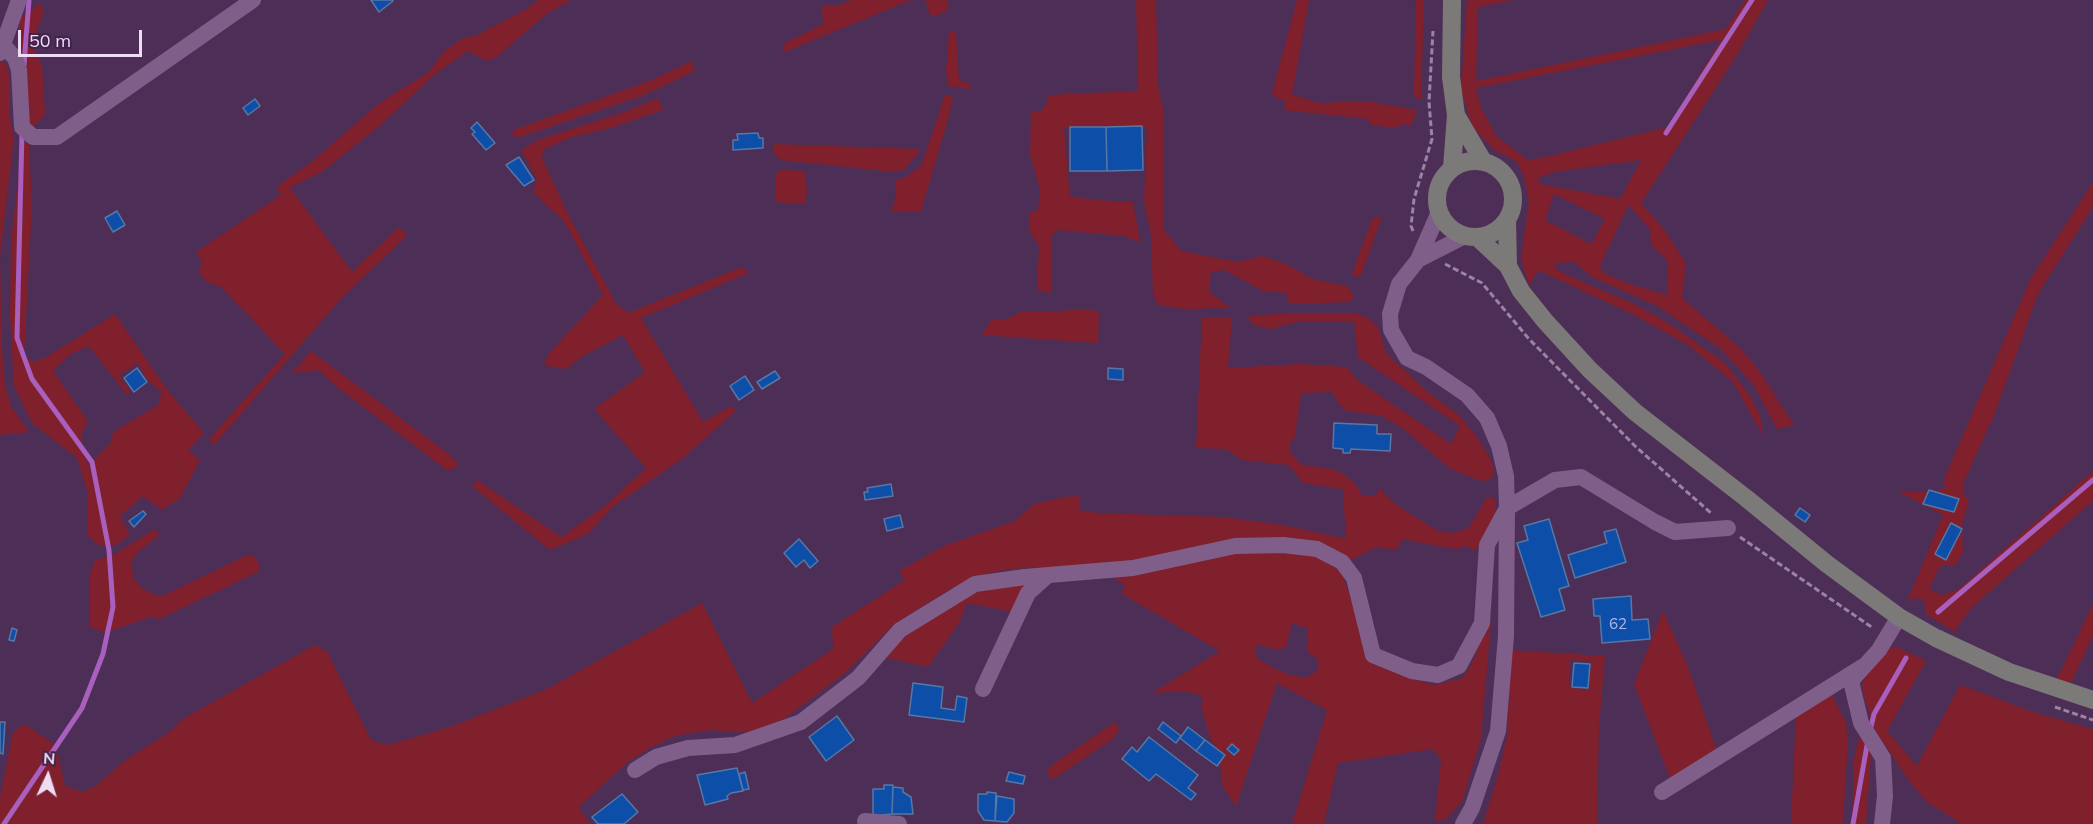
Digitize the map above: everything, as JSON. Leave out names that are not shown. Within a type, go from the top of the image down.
[{"type":"street","points":[[19,0],[2,49],[15,58],[19,70],[22,127],[33,137],[57,137],[253,0]]},
{"type":"street","points":[[1452,0],[1451,77],[1456,116],[1452,168]]},
{"type":"street","points":[[1456,116],[1484,161],[1502,171],[1508,180],[1513,200],[1507,220],[1508,266]]},
{"type":"street","points":[[1463,824],[1472,808],[1498,731],[1506,636],[1508,508],[1506,476],[1499,446],[1487,418],[1467,395],[1426,367],[1407,358],[1391,330],[1390,314],[1400,284],[1418,261],[1439,212],[1438,188],[1443,177],[1452,168],[1462,163],[1484,161]]},
{"type":"street","points":[[1439,212],[1454,231],[1471,236],[1508,266],[1521,291],[1545,321],[1635,412],[1827,564],[1899,617],[2009,672],[2093,700]]},
{"type":"street","points":[[1418,261],[1471,236],[1498,229],[1507,220]]},
{"type":"street","points":[[635,770],[656,757],[688,748],[735,745],[801,722],[858,678],[900,630],[975,584],[1133,568],[1235,546],[1282,545],[1317,549],[1342,562],[1354,578],[1373,655],[1412,671],[1438,675],[1459,666],[1482,623],[1487,545],[1508,508],[1555,480],[1581,477],[1675,532],[1728,528]]},
{"type":"street","points":[[983,689],[1028,593],[1048,575]]},
{"type":"street","points":[[1882,824],[1885,796],[1883,758],[1861,723],[1851,681],[1879,650],[1899,617]]},
{"type":"street","points":[[1662,792],[1862,667]]},
{"type":"street","points":[[865,821],[899,824]]},
{"type":"shaded area","points":[[538,0],[571,0],[546,14],[498,56],[487,61],[468,51],[434,75],[382,124],[323,171],[290,188],[352,272],[399,227],[407,235],[338,302],[214,445],[209,439],[285,354],[222,288],[206,281],[199,273],[202,262],[196,252],[281,195],[277,188],[283,182],[313,161],[378,104],[429,72],[444,51],[464,38],[475,36],[525,10]]},
{"type":"shaded area","points":[[851,0],[911,0],[782,53],[785,43],[823,24],[822,5],[836,6]]},
{"type":"shaded area","points":[[925,0],[948,0],[947,11],[931,17]]},
{"type":"shaded area","points":[[1136,0],[1156,0],[1158,85],[1164,114],[1164,230],[1181,251],[1238,262],[1263,256],[1288,265],[1312,279],[1347,286],[1354,296],[1350,302],[1289,304],[1286,293],[1263,291],[1225,270],[1211,272],[1209,292],[1231,308],[1183,309],[1158,305],[1153,294],[1151,235],[1144,201],[1147,128],[1064,128],[1070,196],[1133,202],[1140,242],[1124,236],[1058,230],[1051,236],[1051,293],[1037,290],[1039,246],[1029,230],[1029,213],[1038,210],[1039,201],[1039,186],[1030,155],[1031,110],[1040,112],[1047,103],[1047,95],[1138,91]]},
{"type":"shaded area","points":[[1297,0],[1309,0],[1292,95],[1320,103],[1366,101],[1417,110],[1411,126],[1403,124],[1395,128],[1371,125],[1368,119],[1284,110],[1285,100],[1278,99],[1272,93]]},
{"type":"shaded area","points":[[1416,0],[1424,0],[1421,100],[1414,96]]},
{"type":"shaded area","points":[[1467,0],[1513,0],[1478,7],[1476,81],[1726,29],[1745,0],[1768,0],[1737,55],[1641,203],[1664,229],[1686,263],[1682,298],[1740,348],[1758,369],[1794,425],[1777,429],[1753,384],[1721,349],[1657,306],[1592,277],[1574,262],[1554,263],[1556,269],[1569,276],[1632,303],[1667,322],[1725,363],[1750,396],[1760,416],[1763,436],[1733,382],[1688,345],[1634,315],[1538,270],[1529,286],[1521,258],[1529,201],[1524,176],[1516,161],[1494,150],[1472,126],[1461,89]],"holes":[[[1721,40],[1668,127],[1546,157],[1528,160],[1497,137],[1481,108],[1476,88]],[[1641,160],[1620,199],[1540,184],[1538,178],[1553,172]],[[1554,194],[1605,219],[1591,244],[1545,220]],[[1628,205],[1650,229],[1651,245],[1668,261],[1667,295],[1632,285],[1602,272],[1600,266]]]},
{"type":"shaded area","points":[[40,3],[44,14],[37,29],[36,54],[42,65],[45,114],[33,127],[25,121],[19,19]]},
{"type":"shaded area","points":[[956,31],[959,80],[972,85],[970,89],[948,86],[946,70],[949,32]]},
{"type":"shaded area","points":[[2,61],[7,66],[10,82],[10,119],[14,137],[0,256],[0,62]]},
{"type":"shaded area","points":[[691,61],[695,71],[642,96],[517,138],[511,133],[516,129],[654,79]]},
{"type":"shaded area","points":[[945,95],[953,97],[921,211],[891,211],[896,197],[895,180],[902,179],[921,166]]},
{"type":"shaded area","points":[[658,98],[663,110],[611,128],[572,137],[543,150],[542,158],[568,214],[616,304],[628,313],[742,267],[749,273],[641,318],[703,422],[731,406],[736,411],[683,458],[611,508],[588,534],[550,550],[472,486],[477,480],[561,537],[606,505],[646,468],[594,409],[645,372],[623,335],[581,357],[566,369],[544,365],[549,353],[603,295],[564,221],[533,193],[537,179],[521,150],[538,140],[627,111]]},
{"type":"shaded area","points":[[24,144],[29,144],[32,206],[24,355],[33,362],[45,358],[115,314],[168,391],[204,433],[188,450],[200,460],[180,498],[162,510],[143,496],[120,516],[130,535],[116,545],[98,545],[87,535],[87,490],[77,458],[32,423],[14,386],[10,315],[11,242],[21,151]],"holes":[[[89,346],[127,395],[131,393],[119,375],[138,363],[148,381],[162,392],[158,405],[113,432],[111,442],[89,466],[81,449],[82,433],[88,421],[53,371],[69,355]]]},
{"type":"shaded area","points":[[773,144],[921,149],[905,169],[894,172],[781,160],[774,154]]},
{"type":"shaded area","points":[[783,170],[805,171],[807,192],[805,204],[776,202],[776,173]]},
{"type":"shaded area","points":[[2093,182],[2093,207],[2038,294],[1995,413],[1963,484],[1964,494],[1969,501],[1962,525],[1963,552],[1956,565],[1940,566],[1929,589],[1943,595],[1959,589],[2093,471],[2093,501],[1971,608],[1954,632],[1926,614],[1924,600],[1915,598],[1907,602],[1943,515],[1899,492],[1939,491],[1945,487],[1944,479],[2031,278]]},
{"type":"shaded area","points":[[1382,216],[1361,276],[1355,277],[1352,274],[1372,219]]},
{"type":"shaded area","points":[[0,256],[5,386],[11,407],[29,432],[0,435]]},
{"type":"shaded area","points":[[1076,309],[1099,311],[1098,343],[982,335],[991,320],[1007,319],[1023,311],[1056,312]]},
{"type":"shaded area","points":[[1353,313],[1365,316],[1378,327],[1386,353],[1429,393],[1459,415],[1476,436],[1489,456],[1493,466],[1493,477],[1485,481],[1475,479],[1449,468],[1404,429],[1382,416],[1348,411],[1338,404],[1331,392],[1301,393],[1295,436],[1290,444],[1290,451],[1296,459],[1302,465],[1333,469],[1346,476],[1356,485],[1362,496],[1376,495],[1379,489],[1399,507],[1438,531],[1451,533],[1468,529],[1487,497],[1493,497],[1496,501],[1495,514],[1479,546],[1473,551],[1466,545],[1458,549],[1402,539],[1397,550],[1377,547],[1349,561],[1322,545],[1124,564],[1009,569],[985,574],[950,589],[896,623],[845,673],[775,726],[753,733],[711,730],[675,736],[629,761],[579,807],[590,824],[0,824],[0,797],[13,732],[24,724],[56,745],[65,786],[83,792],[97,785],[124,761],[171,731],[181,720],[315,645],[327,651],[371,740],[388,745],[450,727],[547,689],[702,603],[752,703],[833,649],[832,627],[905,580],[899,571],[944,546],[1015,521],[1034,504],[1063,497],[1080,496],[1079,510],[1098,513],[1223,517],[1283,525],[1346,539],[1343,489],[1303,483],[1289,465],[1242,460],[1226,449],[1196,448],[1202,318],[1232,317],[1228,368],[1300,364],[1347,367],[1356,379],[1451,444],[1460,426],[1358,357],[1354,321],[1300,321],[1270,329],[1253,325],[1248,316]]},
{"type":"shaded area","points":[[311,351],[450,455],[459,465],[448,471],[338,388],[319,370],[292,373]]},
{"type":"shaded area","points":[[155,529],[159,535],[137,553],[131,563],[134,579],[143,589],[160,597],[250,554],[257,559],[260,571],[157,620],[153,616],[105,633],[90,627],[89,578],[95,560],[113,555]]},
{"type":"shaded area","points":[[1281,550],[1317,556],[1341,572],[1373,655],[1398,675],[1434,685],[1463,678],[1473,661],[1488,623],[1491,622],[1481,738],[1462,802],[1445,820],[1435,821],[1441,760],[1433,749],[1338,763],[1324,824],[1292,824],[1327,710],[1277,683],[1236,806],[1223,787],[1218,751],[1210,737],[1201,707],[1203,701],[1200,695],[1184,691],[1152,693],[1220,651],[1122,594],[1125,585],[1112,577],[1230,551]],"holes":[[[1292,623],[1307,628],[1307,652],[1318,659],[1317,671],[1305,678],[1273,668],[1256,657],[1255,644],[1277,650],[1286,647]]]},
{"type":"shaded area","points":[[1007,582],[1027,586],[1013,612],[967,603],[959,623],[928,667],[883,657],[915,626],[988,586]]},
{"type":"shaded area","points":[[2093,604],[2093,636],[2070,685],[2056,681]]},
{"type":"shaded area","points":[[1663,611],[1688,667],[1717,751],[1671,781],[1634,684]]},
{"type":"shaded area","points":[[1888,647],[1899,648],[1926,661],[1887,731],[1917,766],[1960,685],[2039,714],[2093,729],[2093,824],[1962,824],[1927,802],[1909,781],[1875,730],[1863,693],[1862,685],[1865,676]]},
{"type":"shaded area","points":[[1511,650],[1605,656],[1599,727],[1597,824],[1483,824],[1498,776],[1507,736]],"holes":[[[1570,660],[1591,661],[1589,689],[1569,688]]]},
{"type":"shaded area","points":[[1830,691],[1846,723],[1848,742],[1843,824],[1791,824],[1796,711]]},
{"type":"shaded area","points":[[1115,722],[1119,730],[1113,739],[1052,780],[1046,771],[1052,765]]},
{"type":"shaded area","points":[[1861,737],[1871,755],[1866,824],[1852,824],[1854,759],[1858,740]]},
{"type":"building","points":[[371,0],[392,0],[393,1],[379,12]]},
{"type":"building","points":[[255,99],[260,106],[248,115],[243,108]]},
{"type":"building","points":[[477,122],[495,143],[486,150],[472,134],[475,132],[471,128]]},
{"type":"building","points":[[1142,126],[1143,170],[1107,171],[1106,127]]},
{"type":"building","points":[[1070,127],[1106,127],[1107,171],[1070,171]]},
{"type":"building","points":[[758,133],[759,138],[763,138],[763,148],[733,150],[733,140],[738,140],[737,134]]},
{"type":"building","points":[[519,157],[534,180],[524,186],[506,165]]},
{"type":"building","points":[[117,211],[125,225],[113,232],[105,218]]},
{"type":"building","points":[[137,368],[147,382],[134,392],[124,378]]},
{"type":"building","points":[[1108,368],[1123,369],[1123,380],[1108,379]]},
{"type":"building","points":[[775,371],[780,378],[762,389],[757,382]]},
{"type":"building","points":[[745,376],[754,390],[739,400],[730,386]]},
{"type":"building","points":[[1334,423],[1377,425],[1377,434],[1391,434],[1390,451],[1351,449],[1350,453],[1343,453],[1343,449],[1333,448]]},
{"type":"building","points":[[891,484],[893,496],[865,500],[864,492],[868,492],[867,488]]},
{"type":"building","points":[[1929,490],[1959,499],[1954,512],[1923,504]]},
{"type":"building","points":[[1800,508],[1810,515],[1805,522],[1795,515]]},
{"type":"building","points":[[143,511],[146,514],[134,527],[129,521]]},
{"type":"building","points":[[900,515],[903,527],[887,531],[884,519]]},
{"type":"building","points":[[1549,519],[1569,586],[1559,589],[1565,610],[1541,617],[1517,543],[1528,540],[1524,526]]},
{"type":"building","points":[[1951,523],[1962,529],[1946,560],[1935,554]]},
{"type":"building","points":[[1616,529],[1626,562],[1575,578],[1568,555],[1607,543],[1604,532]]},
{"type":"building","points":[[799,539],[818,561],[810,568],[804,560],[796,567],[784,553]]},
{"type":"building","points":[[1631,596],[1632,620],[1648,619],[1650,639],[1602,643],[1600,616],[1594,616],[1593,599]]},
{"type":"building","points":[[12,628],[17,630],[14,641],[9,640]]},
{"type":"building","points":[[1574,663],[1590,664],[1588,688],[1572,687]]},
{"type":"building","points":[[913,683],[943,687],[941,708],[955,710],[957,696],[967,698],[964,722],[909,715]]},
{"type":"building","points":[[837,716],[854,740],[826,761],[809,737]]},
{"type":"building","points":[[0,722],[5,722],[3,754],[0,753]]},
{"type":"building","points":[[1163,722],[1181,736],[1176,743],[1158,729]]},
{"type":"building","points":[[1188,727],[1205,740],[1196,751],[1180,738]]},
{"type":"building","points":[[1149,737],[1198,775],[1188,788],[1196,794],[1191,800],[1156,774],[1149,781],[1122,759],[1132,747],[1137,752]]},
{"type":"building","points":[[1205,740],[1225,755],[1217,766],[1196,751]]},
{"type":"building","points":[[1232,744],[1239,750],[1234,755],[1227,749]]},
{"type":"building","points":[[737,768],[743,791],[731,793],[727,796],[728,799],[705,805],[697,775]]},
{"type":"building","points":[[745,772],[749,789],[743,790],[739,774]]},
{"type":"building","points":[[1009,772],[1025,776],[1023,784],[1006,781]]},
{"type":"building","points":[[884,785],[893,785],[892,814],[873,816],[873,789],[884,789]]},
{"type":"building","points":[[893,787],[903,788],[903,792],[911,797],[913,814],[892,814]]},
{"type":"building","points":[[987,792],[996,793],[995,821],[984,820],[978,811],[978,794],[987,794]]},
{"type":"building","points":[[622,794],[638,812],[624,824],[598,824],[592,817]]},
{"type":"building","points":[[997,796],[1014,799],[1014,813],[1007,822],[995,821]]},
{"type":"waterway","points":[[24,65],[29,0]]},
{"type":"waterway","points":[[1666,133],[1752,0]]},
{"type":"waterway","points":[[4,824],[82,708],[103,654],[113,607],[109,550],[92,462],[32,379],[17,338],[22,132]]},
{"type":"waterway","points":[[1938,612],[2093,480]]},
{"type":"waterway","points":[[1870,731],[1874,714],[1906,658]]},
{"type":"waterway","points":[[1853,824],[1868,740]]}]
